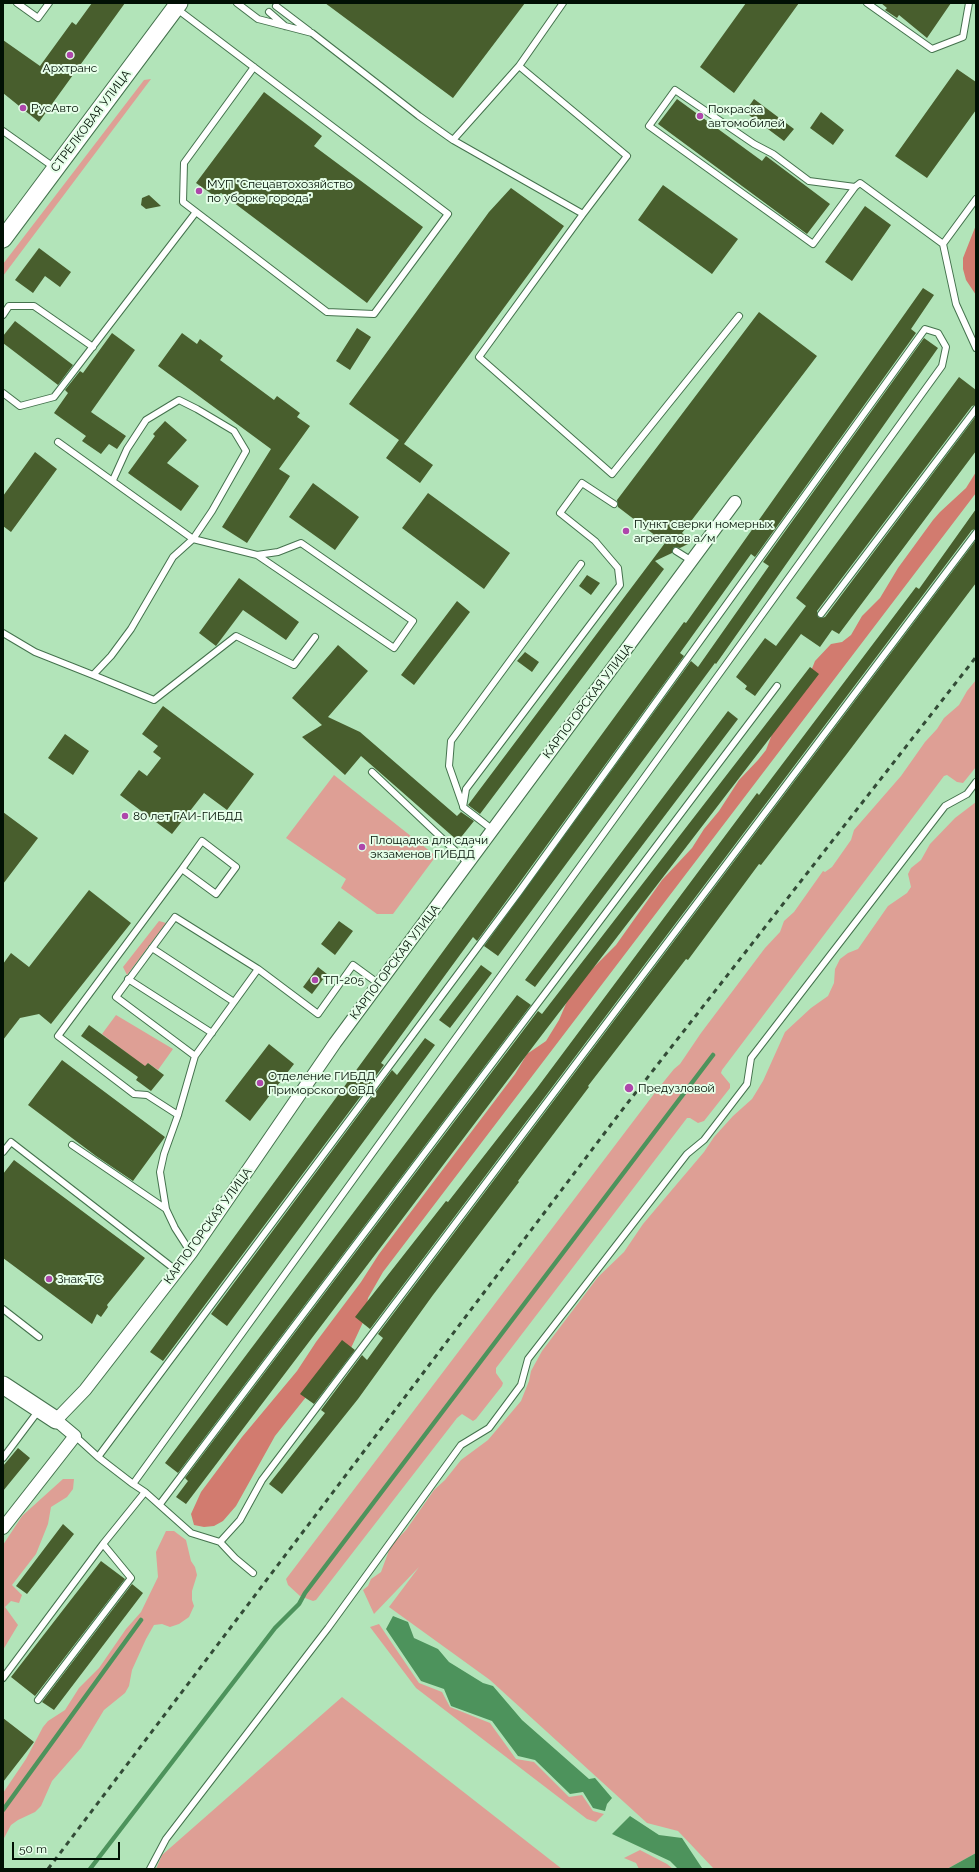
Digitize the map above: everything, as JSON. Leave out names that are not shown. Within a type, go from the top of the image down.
[{"type":"street","name":"СТРЕЛКОВАЯ УЛИЦА","points":[[3,239],[177,5]]},
{"type":"street","name":"КАРПОГОРСКАЯ УЛИЦА","points":[[56,1420],[84,1390],[191,1253],[335,1043],[735,502]]},
{"type":"street","points":[[3,1385],[56,1420],[75,1436],[3,1528]]},
{"type":"lane","points":[[17,3],[38,18],[49,3]]},
{"type":"lane","points":[[237,3],[258,19],[312,33]]},
{"type":"lane","points":[[454,140],[519,66],[563,3]]},
{"type":"lane","points":[[866,3],[932,49],[963,37],[969,3]]},
{"type":"lane","points":[[177,5],[254,67],[448,214],[374,314],[327,312],[182,202],[184,163],[254,67]]},
{"type":"lane","points":[[276,6],[419,116],[454,140],[583,214]]},
{"type":"lane","points":[[269,12],[287,27]]},
{"type":"lane","points":[[519,66],[627,156],[479,357],[612,474],[739,316]]},
{"type":"lane","points":[[855,187],[809,181],[773,154],[754,144],[675,90],[649,126],[813,244],[855,187],[860,183],[943,244],[956,304],[976,348]]},
{"type":"lane","points":[[3,130],[56,169]]},
{"type":"lane","points":[[943,244],[976,198]]},
{"type":"lane","points":[[3,393],[20,406],[54,398],[196,212]]},
{"type":"lane","points":[[3,315],[9,306],[34,306],[93,347]]},
{"type":"lane","points":[[98,1457],[519,892],[925,329],[938,332],[946,347],[942,366],[133,1484]]},
{"type":"lane","points":[[93,675],[111,656],[131,629],[173,557],[193,539],[212,511],[246,451],[234,431],[179,400],[146,420],[127,450],[113,480]]},
{"type":"lane","points":[[821,614],[976,409]]},
{"type":"lane","points":[[58,442],[113,480],[193,539],[257,555],[394,648],[413,621],[301,543],[278,552],[257,555]]},
{"type":"lane","points":[[463,807],[466,790],[620,585],[618,568],[595,541],[560,513],[582,483],[614,504]]},
{"type":"lane","points":[[220,1542],[240,1520],[262,1480],[976,533]]},
{"type":"lane","points":[[676,551],[692,561]]},
{"type":"lane","points":[[493,830],[463,807],[449,766],[451,741],[580,564]]},
{"type":"lane","points":[[3,633],[35,652],[154,700],[236,636],[294,665],[315,637]]},
{"type":"lane","points":[[160,1504],[777,686]]},
{"type":"lane","points":[[372,772],[468,863]]},
{"type":"lane","points":[[150,1869],[166,1839],[328,1628],[461,1445],[489,1428],[521,1385],[528,1359],[687,1154],[704,1140],[747,1084],[751,1058],[945,806],[966,794],[976,782]]},
{"type":"lane","points":[[178,1115],[148,1095],[134,1094],[58,1036],[202,841],[236,866],[216,894],[182,869]]},
{"type":"lane","points":[[195,1056],[116,997],[175,917],[258,969],[318,1014],[353,965],[379,984]]},
{"type":"lane","points":[[152,948],[234,1002]]},
{"type":"lane","points":[[191,1253],[175,1228],[166,1209],[160,1172],[164,1154],[178,1115],[195,1056],[258,969]]},
{"type":"lane","points":[[128,979],[212,1033]]},
{"type":"lane","points":[[3,1152],[11,1142],[176,1271]]},
{"type":"lane","points":[[72,1145],[166,1209]]},
{"type":"lane","points":[[3,1309],[39,1338]]},
{"type":"lane","points":[[3,1458],[39,1410]]},
{"type":"lane","points":[[75,1436],[98,1457],[160,1504],[191,1533],[220,1542],[235,1558],[253,1573]]},
{"type":"lane","points":[[3,1678],[103,1544],[145,1492]]},
{"type":"lane","points":[[38,1700],[131,1578],[103,1544]]},
{"type":"shaded area","points":[[151,79],[3,276],[3,264],[144,80]]},
{"type":"shaded area","points":[[976,225],[976,295],[966,280],[963,269],[963,258]]},
{"type":"shaded area","points":[[976,472],[976,493],[383,1272],[368,1298],[365,1318],[351,1348],[314,1387],[275,1436],[236,1506],[223,1521],[214,1526],[204,1527],[194,1525],[191,1514],[201,1492],[242,1437],[297,1371],[316,1342],[361,1282],[379,1254],[515,1074],[527,1054],[546,1041],[559,1020],[568,999],[581,980],[616,945],[662,880],[692,848],[739,780],[766,750],[774,729],[811,671],[815,661],[831,644],[842,642],[851,635],[862,616],[880,598],[898,568],[933,520],[966,488]]},
{"type":"shaded area","points":[[976,680],[976,767],[963,783],[957,782],[947,775],[944,776],[722,1070],[721,1073],[730,1084],[730,1088],[704,1121],[698,1123],[690,1118],[687,1118],[496,1368],[496,1373],[503,1383],[502,1386],[476,1419],[473,1421],[462,1414],[457,1418],[316,1600],[313,1601],[300,1596],[288,1585],[286,1579],[657,1090],[680,1064],[701,1033],[765,948],[780,932],[784,921],[794,912],[823,871],[825,872],[832,867],[851,840],[854,830],[901,776],[944,718],[959,705],[967,691]]},
{"type":"shaded area","name":"Площадка для сдачи экзаменов ГИБДД","points":[[334,775],[436,856],[393,914],[377,914],[341,888],[346,879],[286,838]]},
{"type":"shaded area","points":[[976,802],[976,1853],[947,1869],[714,1869],[678,1831],[647,1823],[490,1680],[389,1607],[419,1567],[374,1614],[363,1590],[368,1586],[371,1579],[381,1572],[391,1545],[406,1530],[434,1490],[445,1480],[461,1460],[488,1440],[521,1401],[529,1381],[531,1371],[542,1351],[598,1277],[624,1252],[643,1224],[704,1152],[714,1137],[733,1116],[752,1099],[763,1081],[785,1032],[811,1008],[828,996],[834,983],[835,969],[840,959],[848,953],[858,949],[888,906],[907,893],[911,887],[908,874],[911,868],[921,860],[930,844],[955,818]]},
{"type":"shaded area","points":[[159,921],[166,923],[127,975],[123,967]]},
{"type":"shaded area","points":[[116,1015],[173,1049],[158,1070],[148,1063],[145,1067],[102,1034]]},
{"type":"shaded area","points":[[63,1479],[74,1479],[73,1489],[67,1497],[51,1507],[48,1524],[36,1554],[12,1585],[22,1595],[19,1603],[11,1601],[5,1607],[18,1625],[3,1650],[3,1545],[22,1516]]},
{"type":"shaded area","points":[[166,1531],[174,1531],[186,1540],[191,1561],[195,1567],[197,1575],[192,1591],[194,1606],[189,1617],[179,1624],[170,1627],[162,1624],[154,1625],[132,1670],[129,1686],[125,1693],[104,1710],[81,1748],[52,1781],[41,1806],[35,1812],[11,1825],[3,1840],[3,1793],[26,1759],[43,1727],[48,1721],[65,1710],[79,1688],[99,1668],[126,1629],[141,1612],[158,1577],[156,1552]]},
{"type":"shaded area","points":[[393,1616],[408,1622],[414,1638],[438,1649],[449,1662],[483,1683],[493,1686],[522,1720],[589,1779],[595,1778],[612,1798],[607,1804],[605,1811],[593,1808],[583,1792],[570,1794],[535,1760],[518,1756],[492,1721],[451,1706],[444,1689],[421,1681],[386,1629]]},
{"type":"shaded area","points":[[379,1624],[419,1683],[442,1692],[450,1707],[490,1723],[516,1759],[534,1762],[569,1797],[582,1795],[593,1811],[604,1814],[596,1822],[587,1819],[416,1688],[370,1627]]},
{"type":"shaded area","points":[[342,1697],[562,1869],[156,1869],[162,1855]]},
{"type":"shaded area","points":[[630,1816],[659,1835],[682,1838],[702,1868],[678,1869],[670,1861],[612,1834]]},
{"type":"shaded area","points":[[640,1850],[667,1864],[673,1869],[639,1869],[636,1863],[624,1858]]},
{"type":"shaded area","points":[[976,1853],[976,1869],[947,1869]]},
{"type":"building","points":[[92,3],[125,3],[39,122],[3,93],[3,40],[40,66],[72,22],[76,25]]},
{"type":"building","points":[[325,3],[525,3],[453,98]]},
{"type":"building","points":[[746,3],[799,3],[734,93],[700,67]]},
{"type":"building","points":[[881,3],[951,3],[927,38],[899,15],[897,18],[885,10],[887,8]]},
{"type":"building","points":[[957,69],[976,82],[976,110],[927,178],[895,156]]},
{"type":"building","points":[[264,92],[322,136],[314,146],[423,227],[367,303],[221,193],[216,197],[196,183]]},
{"type":"building","points":[[677,99],[762,161],[766,156],[830,204],[807,234],[658,124]]},
{"type":"building","points":[[754,99],[794,129],[784,141],[745,112]]},
{"type":"building","points":[[821,112],[844,130],[833,145],[810,128]]},
{"type":"building","points":[[663,185],[738,239],[712,274],[638,220]]},
{"type":"building","points":[[511,188],[564,226],[404,444],[433,465],[420,483],[386,458],[399,440],[349,404],[489,212]]},
{"type":"building","points":[[149,195],[161,206],[146,209],[141,205],[142,198]]},
{"type":"building","points":[[865,206],[891,225],[852,281],[825,262]]},
{"type":"building","points":[[39,248],[71,272],[60,287],[45,276],[33,293],[15,280]]},
{"type":"building","points":[[923,288],[934,295],[911,329],[916,333],[755,557],[751,554],[680,653],[684,656],[515,889],[477,941],[473,937],[381,1063],[384,1065],[163,1361],[150,1352],[684,622],[686,623]]},
{"type":"building","points":[[759,312],[817,356],[682,533],[694,541],[680,548],[674,547],[672,553],[655,561],[664,569],[480,814],[468,805],[665,543],[618,507],[617,500]]},
{"type":"building","points":[[15,321],[73,365],[58,385],[3,343],[3,336]]},
{"type":"building","points":[[357,328],[371,337],[350,370],[336,361]]},
{"type":"building","points":[[112,333],[135,350],[91,412],[126,436],[117,449],[109,444],[101,454],[82,441],[86,436],[54,413],[68,393],[65,390],[80,371],[83,373]]},
{"type":"building","points":[[182,333],[197,344],[200,339],[223,356],[220,360],[274,400],[277,396],[300,413],[297,417],[310,426],[279,469],[290,476],[247,543],[222,527],[271,449],[158,366]]},
{"type":"building","points":[[924,338],[938,348],[716,664],[715,663],[498,956],[484,946],[691,661],[698,667],[769,566],[763,562]]},
{"type":"building","points":[[959,377],[976,390],[976,405],[972,406],[817,611],[818,617],[825,617],[976,416],[976,451],[839,634],[832,630],[820,647],[801,634],[755,696],[745,689],[747,686],[736,677],[765,638],[776,646],[806,606],[796,598]]},
{"type":"building","points":[[165,421],[187,440],[167,463],[199,486],[181,511],[128,473],[155,436],[153,434]]},
{"type":"building","points":[[35,452],[57,469],[11,532],[3,526],[3,496]]},
{"type":"building","points":[[313,483],[359,517],[335,550],[289,517]]},
{"type":"building","points":[[428,493],[510,553],[484,589],[402,528]]},
{"type":"building","points":[[976,509],[976,529],[972,530],[370,1329],[355,1317],[446,1201],[448,1202],[537,1088],[757,793],[759,795],[916,587],[919,589]]},
{"type":"building","points":[[976,540],[976,583],[846,755],[761,865],[759,864],[688,960],[686,959],[588,1086],[589,1087],[433,1295],[358,1399],[282,1494],[269,1484],[325,1413],[321,1410],[362,1355],[367,1360],[383,1338],[378,1334]]},
{"type":"building","points":[[587,575],[600,583],[591,595],[579,586]]},
{"type":"building","points":[[239,578],[299,622],[286,640],[243,610],[216,646],[199,633]]},
{"type":"building","points":[[457,601],[470,612],[414,685],[401,675]]},
{"type":"building","points":[[338,645],[368,671],[328,717],[360,732],[457,816],[461,812],[474,821],[458,841],[361,756],[345,775],[302,737],[322,725],[292,698]]},
{"type":"building","points":[[525,652],[539,662],[532,672],[517,661]]},
{"type":"building","points":[[810,667],[819,674],[538,1040],[186,1504],[176,1497],[188,1481],[185,1478],[538,1011],[542,1014]]},
{"type":"building","points":[[163,706],[254,774],[227,810],[204,793],[172,834],[120,795],[139,770],[147,776],[161,758],[153,752],[158,746],[142,734]]},
{"type":"building","points":[[728,711],[738,719],[535,987],[525,980]]},
{"type":"building","points":[[65,734],[89,751],[73,775],[48,758]]},
{"type":"building","points":[[3,812],[38,838],[3,884]]},
{"type":"building","points":[[89,890],[131,923],[51,1024],[39,1014],[20,1018],[3,1040],[3,964],[11,953],[29,967]]},
{"type":"building","points":[[339,921],[353,931],[335,955],[321,944]]},
{"type":"building","points":[[481,965],[492,973],[450,1028],[439,1020]]},
{"type":"building","name":"ТП-205","points":[[318,967],[327,974],[312,994],[303,987]]},
{"type":"building","points":[[517,995],[531,1005],[178,1473],[165,1463]]},
{"type":"building","points":[[89,1025],[145,1066],[148,1063],[164,1075],[151,1091],[136,1080],[138,1077],[81,1036]]},
{"type":"building","points":[[425,1038],[435,1045],[227,1326],[211,1314],[392,1070],[397,1075]]},
{"type":"building","name":"Отделение ГИБДД Приморского ОВД","points":[[269,1044],[294,1064],[250,1121],[225,1101]]},
{"type":"building","points":[[62,1060],[165,1137],[133,1181],[96,1156],[28,1105]]},
{"type":"building","points":[[14,1160],[145,1258],[107,1305],[108,1307],[101,1317],[97,1314],[92,1324],[3,1258],[3,1174]]},
{"type":"building","points":[[342,1340],[355,1350],[314,1404],[300,1394]]},
{"type":"building","points":[[18,1448],[30,1458],[3,1491],[3,1466]]},
{"type":"building","points":[[63,1524],[74,1534],[27,1594],[16,1586]]},
{"type":"building","points":[[101,1561],[125,1579],[35,1696],[11,1677]]},
{"type":"building","points":[[132,1584],[143,1593],[54,1710],[42,1702]]},
{"type":"building","points":[[3,1718],[34,1742],[3,1782]]},
{"type":"waterway","points":[[90,1869],[275,1628],[299,1604],[305,1593],[713,1055]]},
{"type":"waterway","points":[[3,1810],[141,1620]]},
{"type":"railway","points":[[48,1869],[619,1114],[976,657]]},
{"type":"place","name":"Архтранс","points":[[70,55]]},
{"type":"place","name":"РусАвто","points":[[23,108]]},
{"type":"place","name":"Покраска автомобилей","points":[[700,116]]},
{"type":"place","name":"МУП \"Спецавтохозяйство по уборке города\"","points":[[199,191]]},
{"type":"place","name":"Пункт сверки номерных агрегатов а/м","points":[[626,531]]},
{"type":"place","name":"80 лет ГАИ-ГИБДД","points":[[125,816]]},
{"type":"place","name":"Площадка для сдачи экзаменов ГИБДД","points":[[362,847]]},
{"type":"place","name":"ТП-205","points":[[315,980]]},
{"type":"place","name":"Отделение ГИБДД Приморского ОВД","points":[[260,1083]]},
{"type":"place","name":"Предузловой","points":[[629,1088]]},
{"type":"place","name":"Знак-ТС","points":[[49,1279]]}]
